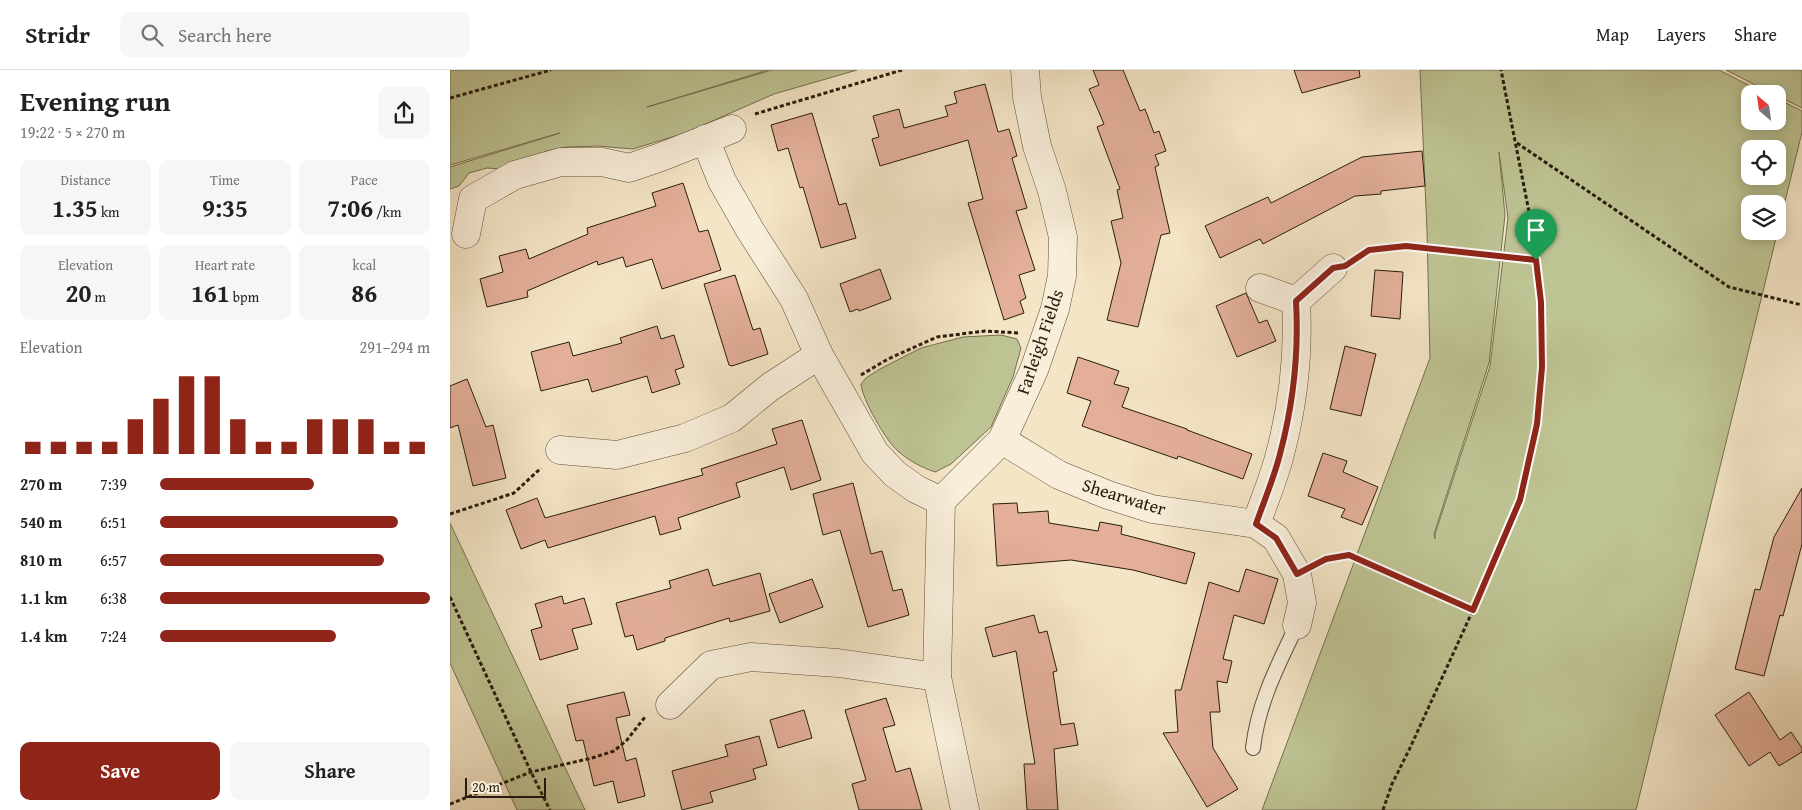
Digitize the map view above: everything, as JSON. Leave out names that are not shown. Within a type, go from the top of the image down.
[{"type":"street","name":"Farleigh Fields","points":[[941,501],[1002,440],[1034,370],[1055,309],[1062,276],[1063,238],[1052,191],[1037,146],[1027,97],[1025,70]]},
{"type":"street","points":[[466,234],[473,198],[515,175],[561,162],[602,162],[629,168],[661,158],[732,129]]},
{"type":"street","points":[[705,139],[722,181],[750,230],[794,299],[819,355],[875,454],[895,474],[916,489],[941,501],[937,677],[965,810]]},
{"type":"street","points":[[1296,301],[1333,268]]},
{"type":"street","points":[[1260,288],[1296,301]]},
{"type":"street","points":[[1256,524],[1280,456],[1290,410],[1298,324],[1296,301]]},
{"type":"street","points":[[560,450],[617,454],[684,438],[732,418],[770,387],[819,355]]},
{"type":"street","name":"Shearwater","points":[[1002,440],[1059,475],[1108,495],[1152,509],[1256,524],[1276,538],[1297,574],[1302,603],[1297,625]]},
{"type":"street","points":[[670,705],[711,665],[751,657],[838,663],[937,677]]},
{"type":"lane","points":[[1253,748],[1255,726],[1269,683],[1297,625]]},
{"type":"path","points":[[450,98],[551,70]]},
{"type":"path","points":[[732,129],[749,116],[902,70]]},
{"type":"path","points":[[1383,810],[1392,784],[1473,610],[1520,500],[1537,424],[1542,367],[1541,302],[1531,222],[1501,70]]},
{"type":"path","points":[[1517,144],[1729,287],[1802,305]]},
{"type":"path","points":[[1333,268],[1345,266],[1369,250],[1406,246],[1536,260]]},
{"type":"path","points":[[838,386],[852,381],[888,359],[937,337],[985,331],[1016,333],[1045,338]]},
{"type":"path","points":[[450,514],[514,493],[560,450]]},
{"type":"path","points":[[1297,574],[1326,559],[1349,555],[1473,610]]},
{"type":"path","points":[[450,598],[550,810]]},
{"type":"path","points":[[450,804],[531,772],[614,752],[627,740],[648,714],[670,705]]},
{"type":"green space","points":[[450,70],[768,70],[647,107],[772,70],[857,70],[774,94],[685,133],[633,149],[598,146],[567,147],[547,151],[500,169],[487,168],[469,173],[459,186],[450,189],[450,167],[560,133],[450,165]]},
{"type":"green space","points":[[1420,70],[1719,70],[1748,85],[1741,85],[1741,130],[1786,130],[1786,103],[1802,111],[1802,132],[1786,197],[1786,195],[1741,195],[1741,240],[1776,240],[1636,810],[1262,810],[1430,358]],"holes":[[[1499,152],[1508,218],[1490,366],[1435,534],[1435,539],[1434,534],[1489,363],[1505,215]]]},
{"type":"green space","points":[[1726,70],[1802,70],[1802,108],[1786,100],[1786,85],[1755,85]]},
{"type":"green space","points":[[1001,335],[1017,339],[1021,348],[1013,377],[991,427],[951,464],[935,472],[906,458],[893,446],[881,429],[862,391],[861,384],[866,378],[880,369],[921,348],[963,337]]},
{"type":"green space","points":[[450,523],[585,810],[517,810],[450,663]]},
{"type":"building","points":[[1093,70],[1123,70],[1140,111],[1145,109],[1154,133],[1159,131],[1166,151],[1155,155],[1159,165],[1155,167],[1170,233],[1161,235],[1138,327],[1107,320],[1121,263],[1111,221],[1123,218],[1117,190],[1120,189],[1097,127],[1104,124],[1089,89],[1099,85]]},
{"type":"building","points":[[1294,70],[1359,70],[1360,77],[1302,93]]},
{"type":"building","points":[[985,84],[998,132],[1009,129],[1017,156],[1012,158],[1027,208],[1016,211],[1035,270],[1019,275],[1026,298],[1020,301],[1024,313],[1004,320],[968,203],[983,199],[968,140],[880,166],[872,139],[879,137],[873,116],[899,109],[904,128],[948,116],[945,106],[957,103],[954,92]]},
{"type":"building","points":[[812,113],[839,205],[846,203],[856,238],[821,248],[803,187],[800,188],[788,148],[778,151],[771,125]]},
{"type":"building","points":[[1422,151],[1425,186],[1381,191],[1381,194],[1355,196],[1263,244],[1260,239],[1220,258],[1205,226],[1268,197],[1271,203],[1362,157]]},
{"type":"building","points":[[683,183],[699,232],[708,230],[721,270],[662,289],[652,259],[626,267],[623,257],[598,265],[597,261],[527,291],[528,297],[487,307],[480,279],[503,272],[499,256],[526,249],[529,259],[588,234],[587,228],[656,206],[652,193]]},
{"type":"building","points":[[880,269],[891,299],[859,311],[858,309],[850,312],[840,284]]},
{"type":"building","points":[[1375,270],[1403,272],[1400,319],[1371,316]]},
{"type":"building","points":[[735,275],[753,330],[760,328],[768,354],[732,366],[729,365],[704,284]]},
{"type":"building","points":[[1246,293],[1259,323],[1267,320],[1276,341],[1237,357],[1216,306]]},
{"type":"building","points":[[657,326],[661,339],[674,335],[684,367],[675,370],[680,384],[652,393],[647,376],[592,392],[588,379],[541,391],[531,352],[569,342],[573,356],[622,343],[620,338]]},
{"type":"building","points":[[1345,346],[1376,354],[1361,416],[1330,409]]},
{"type":"building","points":[[1078,357],[1119,371],[1114,384],[1129,388],[1122,407],[1252,454],[1243,479],[1178,456],[1177,459],[1082,426],[1091,401],[1067,393]]},
{"type":"building","points":[[467,379],[486,427],[493,425],[506,478],[473,486],[458,425],[450,428],[450,386]]},
{"type":"building","points":[[802,420],[821,480],[791,490],[784,467],[736,483],[740,497],[678,518],[681,529],[660,535],[655,516],[548,548],[545,540],[521,549],[506,510],[537,498],[545,518],[703,475],[701,469],[777,444],[772,429]]},
{"type":"building","points":[[1323,453],[1347,461],[1343,472],[1378,487],[1362,525],[1341,517],[1345,509],[1308,496]]},
{"type":"building","points":[[853,483],[871,554],[882,551],[893,591],[902,589],[909,615],[868,627],[840,530],[823,535],[813,494]]},
{"type":"building","points":[[1802,488],[1802,544],[1783,616],[1780,615],[1764,676],[1735,669],[1755,589],[1760,590],[1774,537]]},
{"type":"building","points":[[1017,503],[1018,513],[1048,511],[1049,523],[1098,531],[1100,522],[1122,526],[1121,534],[1195,553],[1186,584],[1133,570],[1071,560],[997,566],[993,504]]},
{"type":"building","points":[[708,569],[713,586],[760,573],[770,611],[730,622],[729,618],[665,638],[665,641],[637,650],[633,635],[625,637],[616,603],[671,588],[669,581]]},
{"type":"building","points":[[1246,569],[1278,579],[1264,624],[1234,615],[1223,659],[1232,661],[1227,683],[1217,681],[1220,712],[1210,712],[1213,748],[1238,789],[1207,807],[1163,733],[1178,732],[1175,690],[1181,690],[1209,582],[1239,592]]},
{"type":"building","points":[[812,579],[823,607],[780,623],[769,594]]},
{"type":"building","points":[[562,596],[564,604],[584,598],[592,624],[572,629],[578,649],[540,660],[531,630],[542,627],[535,604]]},
{"type":"building","points":[[1034,615],[1039,633],[1047,631],[1057,671],[1053,672],[1061,725],[1074,723],[1078,745],[1054,749],[1058,810],[1027,810],[1024,764],[1035,764],[1016,651],[993,657],[985,628]]},
{"type":"building","points":[[624,692],[630,715],[616,718],[626,761],[636,758],[645,796],[618,803],[613,781],[594,786],[583,740],[576,741],[567,705]]},
{"type":"building","points":[[1749,692],[1780,740],[1791,732],[1802,748],[1802,752],[1779,766],[1770,752],[1749,766],[1715,715]]},
{"type":"building","points":[[886,698],[895,725],[883,728],[896,772],[910,768],[922,810],[859,810],[852,784],[866,780],[845,710]]},
{"type":"building","points":[[804,710],[812,738],[778,748],[770,720]]},
{"type":"building","points":[[759,736],[767,765],[753,769],[756,779],[710,792],[713,802],[682,810],[672,771],[728,756],[725,745]]},
{"type":"route","points":[[1406,246],[1536,260],[1541,302],[1542,367],[1537,424],[1520,500],[1473,610],[1349,555],[1326,559],[1297,574],[1276,538],[1256,524],[1280,456],[1290,410],[1298,324],[1296,301],[1333,268],[1345,266],[1369,250],[1406,246]]}]
